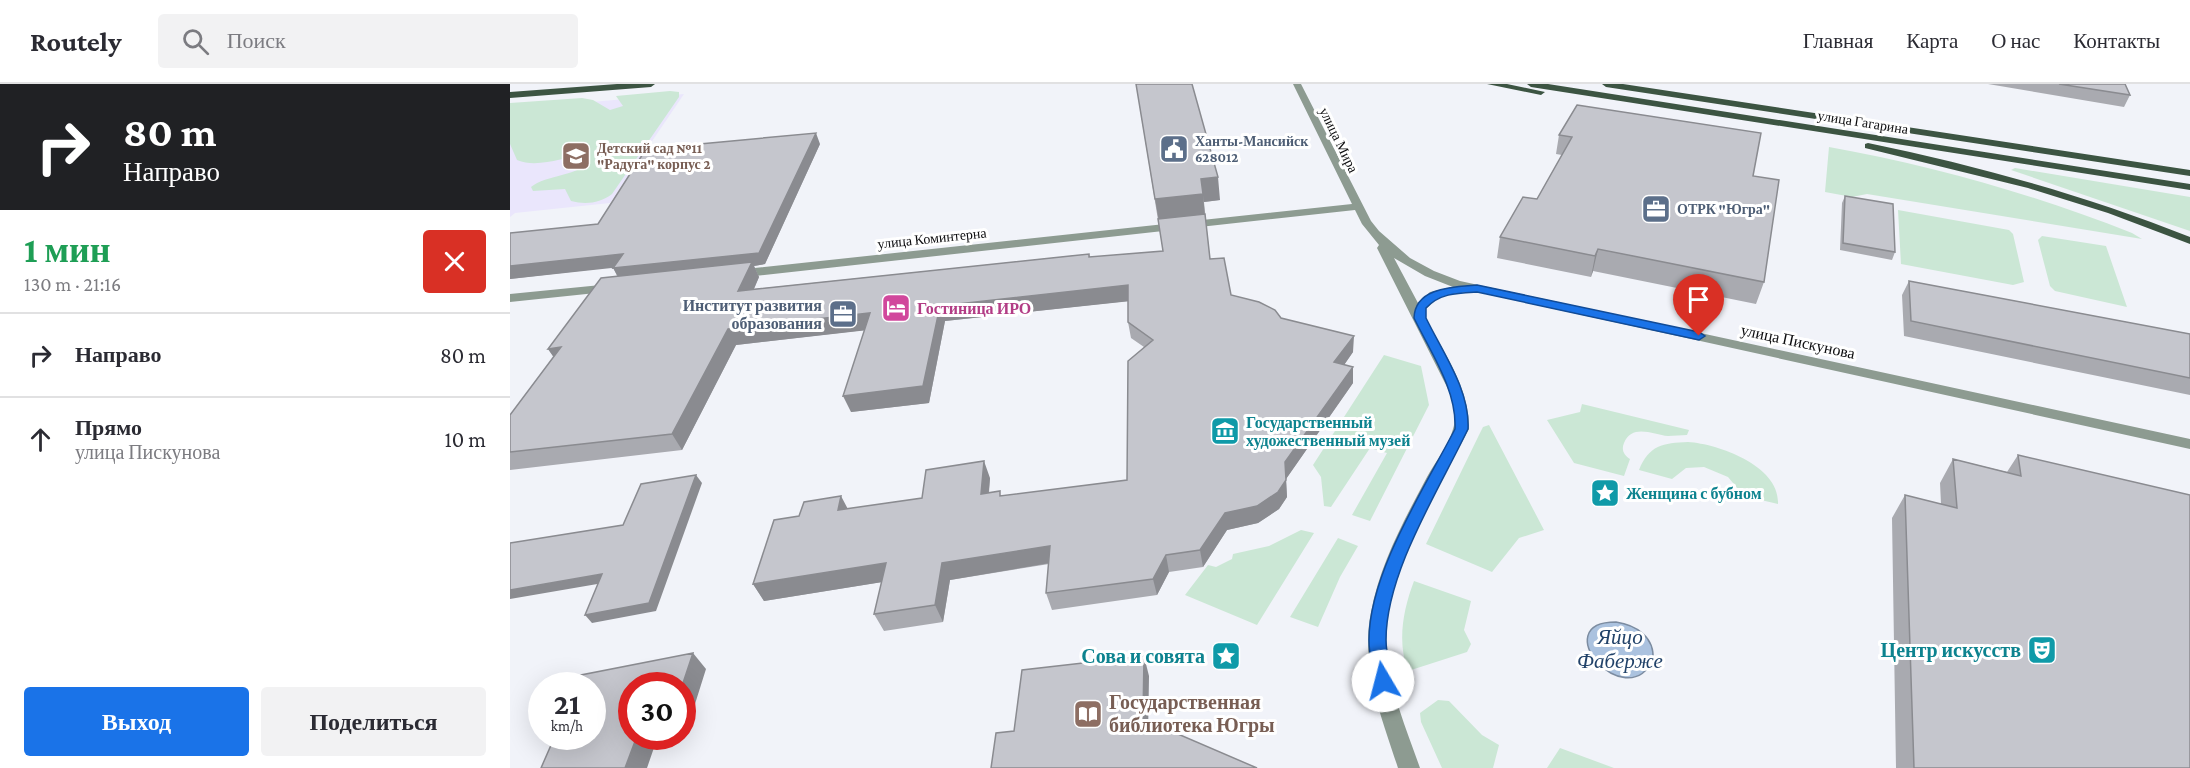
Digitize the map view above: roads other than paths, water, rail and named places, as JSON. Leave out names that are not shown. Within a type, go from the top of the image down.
[{"type":"main road","points":[[510,95],[651,84]]},
{"type":"main road","points":[[1491,84],[1808,134],[1977,153]]},
{"type":"main road","name":"улица Гагарина","points":[[1531,84],[2190,187]]},
{"type":"main road","name":"улица Гагарина","points":[[1606,84],[2190,173]]},
{"type":"main road","points":[[1660,104],[1962,166],[2092,205],[2190,241]]},
{"type":"main road","points":[[1975,139],[2090,152],[2190,167]]},
{"type":"street","name":"улица Мира","points":[[1297,84],[1356,207]]},
{"type":"street","name":"улица Пискунова","points":[[1356,207],[1381,243],[1426,274],[1477,288],[2190,444]]},
{"type":"street","name":"улица Коминтерна","points":[[727,275],[1356,207]]},
{"type":"street","points":[[1381,243],[1457,393],[1462,412],[1461,429],[1392,567],[1381,611],[1377,641],[1383,681],[1409,768]]},
{"type":"street","points":[[511,300],[624,286]]},
{"type":"street","points":[[1420,318],[1420,308],[1434,295],[1461,288],[1477,288]]},
{"type":"water","name":"Яйцо Фаберже","points":[[1616,622],[1637,629],[1651,645],[1653,660],[1640,674],[1625,678],[1610,673],[1597,662],[1589,649],[1588,636],[1596,626]]},
{"type":"place","name":"Ханты-Мансийск 628012","points":[[1174,149]]},
{"type":"place","name":"Детский сад №11 \"Радуга\" корпус 2","points":[[576,156]]},
{"type":"place","name":"ОТРК \"Югра\"","points":[[1656,209]]},
{"type":"place","name":"Гостиница ИРО","points":[[896,308]]},
{"type":"place","name":"Институт развития образования","points":[[843,314]]},
{"type":"place","name":"Государственный художественный музей","points":[[1225,431]]},
{"type":"place","name":"Женщина с бубном","points":[[1605,493]]},
{"type":"place","name":"Центр искусств","points":[[2042,650]]},
{"type":"place","name":"Сова и совята","points":[[1226,656]]},
{"type":"place","name":"Государственная библиотека Югры","points":[[1088,714]]}]
